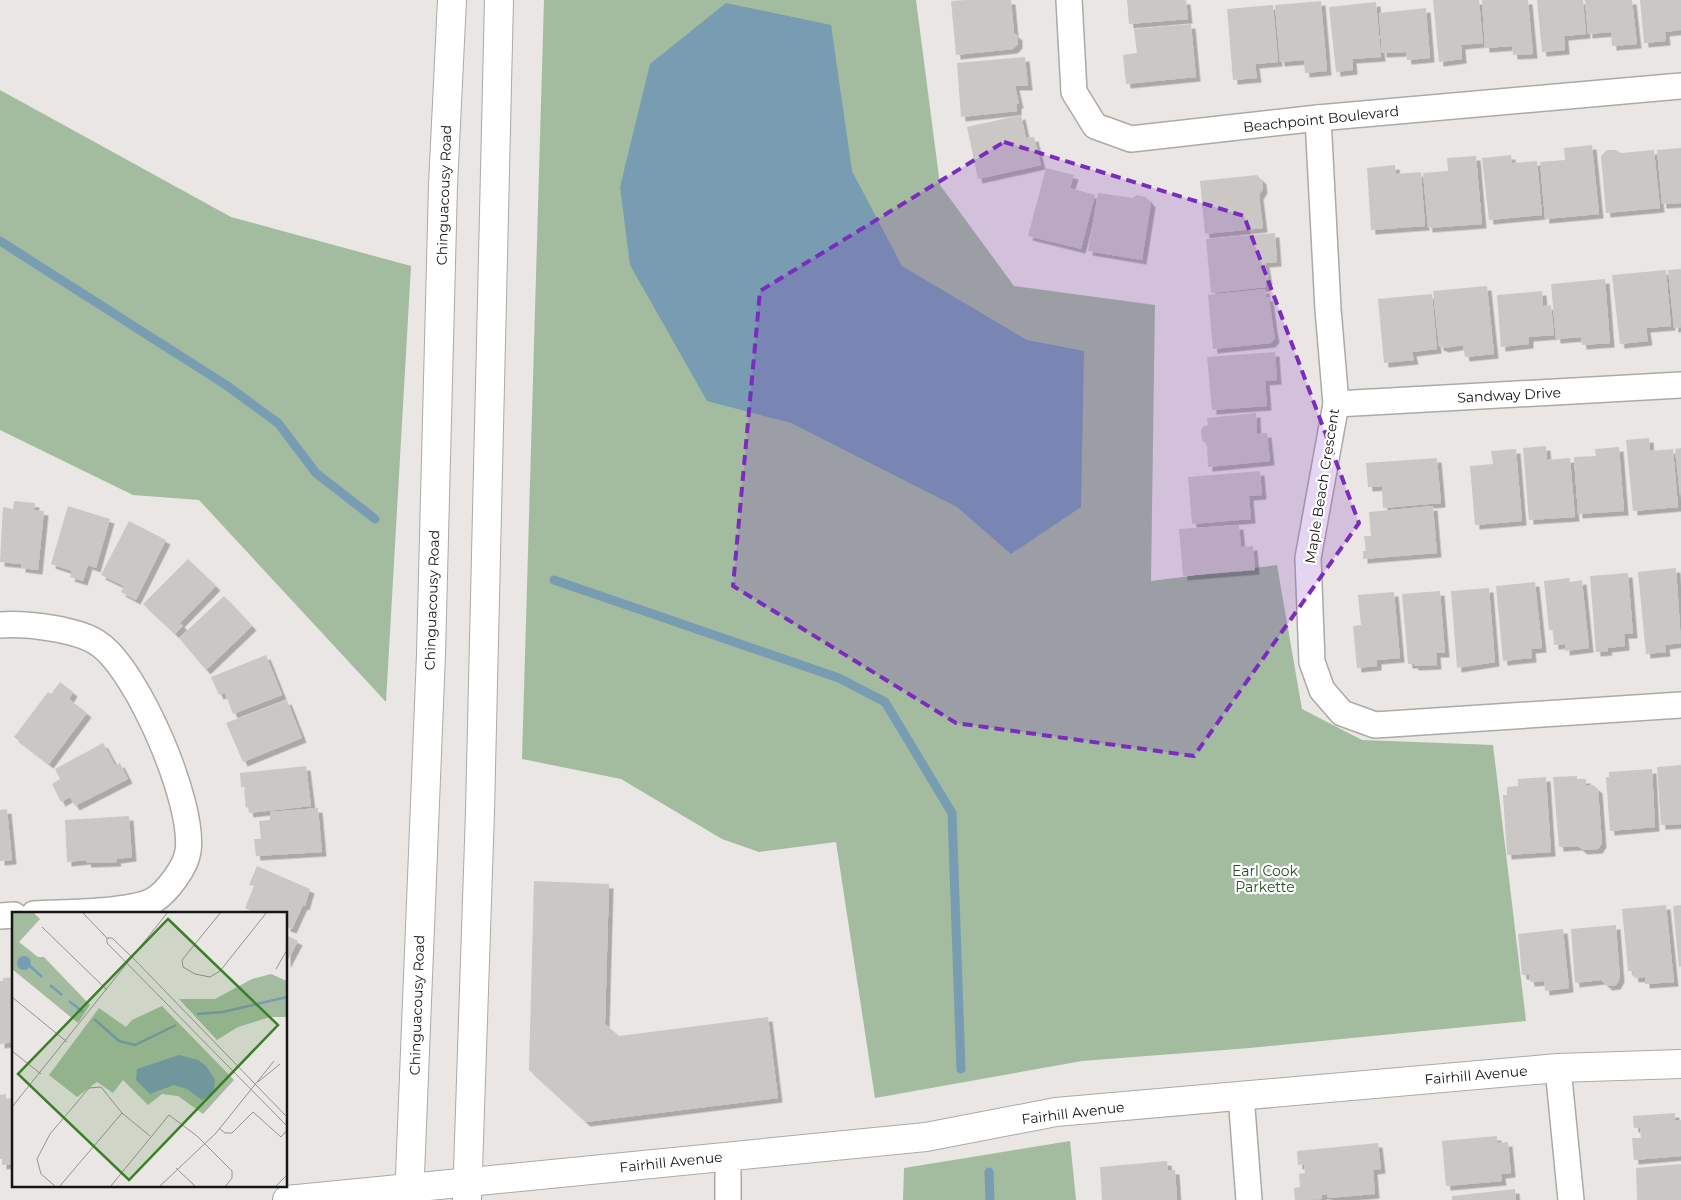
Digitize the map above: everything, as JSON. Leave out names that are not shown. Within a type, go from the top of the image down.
[{"type":"main road","name":"Chinguacousy Road","points":[[409,1194],[431,654],[443,185],[452,0]]},
{"type":"main road","points":[[467,1191],[480,811],[499,0]]},
{"type":"main road","name":"Fairhill Avenue","points":[[287,1200],[467,1191],[728,1157],[926,1137],[1056,1112],[1558,1068],[1681,1064]]},
{"type":"street","name":"Beachpoint Boulevard","points":[[1069,0],[1074,92],[1095,126],[1131,139],[1318,118],[1681,86]]},
{"type":"street","name":"Maple Beach Crescent","points":[[1318,118],[1328,309],[1336,404],[1308,558],[1312,662],[1322,690],[1342,713],[1376,725],[1681,705]]},
{"type":"street","name":"Sandway Drive","points":[[1336,404],[1681,385]]},
{"type":"street","points":[[0,625],[12,624],[63,630],[99,643],[124,670],[165,749],[185,816],[188,852],[176,879],[154,900],[120,908],[63,912]]},
{"type":"street","points":[[1558,1068],[1571,1200]]},
{"type":"street","points":[[1241,1095],[1249,1200]]},
{"type":"street","points":[[728,1157],[728,1200]]},
{"type":"highlighted area","points":[[1004,142],[1244,216],[1359,523],[1194,756],[956,723],[733,586],[760,291]]},
{"type":"green space","name":"Earl Cook Parkette","points":[[544,0],[916,0],[940,185],[1014,286],[1155,305],[1151,581],[1277,565],[1302,709],[1362,740],[1493,745],[1526,1021],[1250,1048],[1082,1061],[875,1098],[836,842],[759,852],[722,839],[621,779],[522,759]]},
{"type":"green space","points":[[0,90],[231,217],[411,266],[386,702],[199,500],[133,495],[0,430]]},
{"type":"green space","points":[[1070,1141],[1076,1200],[903,1200],[904,1168]]},
{"type":"water","points":[[726,3],[831,25],[852,171],[902,266],[1027,340],[1084,351],[1081,507],[1011,554],[957,507],[791,423],[707,401],[630,265],[620,187],[650,64]]},
{"type":"building","points":[[1011,0],[1014,33],[1018,36],[1018,44],[1013,49],[956,55],[951,1]]},
{"type":"building","points":[[1127,0],[1186,0],[1188,19],[1129,24]]},
{"type":"building","points":[[1433,0],[1479,0],[1483,43],[1461,45],[1462,59],[1439,62]]},
{"type":"building","points":[[1482,0],[1528,0],[1533,54],[1513,55],[1512,46],[1485,48]]},
{"type":"building","points":[[1537,0],[1583,0],[1586,34],[1564,36],[1565,50],[1542,52]]},
{"type":"building","points":[[1585,0],[1632,0],[1637,44],[1612,46],[1611,32],[1588,34]]},
{"type":"building","points":[[1640,0],[1681,0],[1681,30],[1665,32],[1666,41],[1644,43]]},
{"type":"building","points":[[1321,1],[1327,71],[1305,73],[1304,60],[1280,62],[1275,5]]},
{"type":"building","points":[[1376,2],[1381,57],[1352,59],[1353,70],[1336,72],[1329,7]]},
{"type":"building","points":[[1273,5],[1278,62],[1255,64],[1257,78],[1233,80],[1227,9]]},
{"type":"building","points":[[1426,8],[1430,58],[1407,60],[1406,52],[1382,53],[1379,13]]},
{"type":"building","points":[[1191,24],[1196,77],[1126,84],[1123,55],[1137,53],[1134,29]]},
{"type":"building","points":[[1025,57],[1028,86],[1015,86],[1019,104],[1017,104],[1017,111],[961,117],[957,63]]},
{"type":"building","points":[[1021,115],[1026,138],[1034,137],[1041,165],[978,179],[967,127]]},
{"type":"building","points":[[1592,145],[1599,214],[1545,219],[1540,162],[1565,160],[1564,148]]},
{"type":"building","points":[[1681,148],[1681,203],[1662,204],[1657,150]]},
{"type":"building","points":[[1607,150],[1616,150],[1621,153],[1654,150],[1660,208],[1606,213],[1601,156]]},
{"type":"building","points":[[1511,155],[1512,163],[1537,161],[1542,215],[1489,220],[1482,158]]},
{"type":"building","points":[[1476,156],[1482,224],[1428,228],[1423,173],[1448,171],[1447,158]]},
{"type":"building","points":[[1395,165],[1396,174],[1421,172],[1425,226],[1371,230],[1367,168]]},
{"type":"building","points":[[1046,168],[1074,175],[1070,188],[1095,195],[1081,249],[1028,236]]},
{"type":"building","points":[[1257,175],[1262,180],[1263,189],[1259,195],[1263,228],[1205,234],[1200,181]]},
{"type":"building","points":[[1098,193],[1133,198],[1136,195],[1146,197],[1151,203],[1142,260],[1088,251]]},
{"type":"building","points":[[1275,233],[1277,262],[1265,263],[1268,280],[1266,280],[1266,287],[1211,293],[1206,239]]},
{"type":"building","points":[[1681,269],[1681,327],[1674,328],[1668,270]]},
{"type":"building","points":[[1666,270],[1671,326],[1646,328],[1648,341],[1620,344],[1612,275]]},
{"type":"building","points":[[1605,279],[1610,343],[1582,345],[1581,337],[1556,339],[1551,284]]},
{"type":"building","points":[[1487,286],[1494,354],[1465,357],[1463,345],[1445,348],[1439,346],[1433,291]]},
{"type":"building","points":[[1265,289],[1266,297],[1269,297],[1275,338],[1271,343],[1213,349],[1208,295]]},
{"type":"building","points":[[1542,291],[1543,306],[1551,305],[1554,335],[1529,337],[1529,344],[1501,347],[1497,295]]},
{"type":"building","points":[[1432,294],[1437,349],[1412,352],[1414,360],[1384,363],[1378,299]]},
{"type":"building","points":[[1275,352],[1277,380],[1265,381],[1267,406],[1212,410],[1207,357]]},
{"type":"building","points":[[1256,413],[1257,434],[1267,433],[1270,461],[1208,467],[1207,444],[1202,441],[1201,430],[1204,426],[1208,425],[1207,418]]},
{"type":"building","points":[[1649,438],[1650,451],[1673,449],[1678,507],[1633,511],[1626,440]]},
{"type":"building","points":[[1546,446],[1547,460],[1570,458],[1575,517],[1529,520],[1523,448]]},
{"type":"building","points":[[1619,447],[1624,511],[1578,514],[1574,457],[1596,456],[1595,449]]},
{"type":"building","points":[[1681,448],[1681,495],[1680,495],[1675,449]]},
{"type":"building","points":[[1516,449],[1522,521],[1475,525],[1470,466],[1493,464],[1491,451]]},
{"type":"building","points":[[1437,458],[1441,503],[1383,508],[1382,486],[1368,487],[1366,463]]},
{"type":"building","points":[[1260,471],[1262,495],[1249,496],[1251,519],[1192,524],[1188,477]]},
{"type":"building","points":[[14,501],[35,503],[34,510],[44,511],[38,570],[21,568],[21,564],[0,562],[3,507],[13,509]]},
{"type":"building","points":[[68,506],[110,519],[96,568],[88,565],[83,581],[70,577],[72,571],[51,564]]},
{"type":"building","points":[[1433,506],[1437,553],[1363,559],[1363,551],[1366,551],[1364,536],[1371,536],[1369,512]]},
{"type":"building","points":[[129,521],[166,540],[136,600],[121,592],[124,586],[101,575]]},
{"type":"building","points":[[1239,525],[1241,547],[1253,546],[1255,570],[1183,576],[1179,529]]},
{"type":"building","points":[[188,559],[216,586],[180,623],[183,626],[175,634],[143,604]]},
{"type":"building","points":[[1676,568],[1681,643],[1665,645],[1666,652],[1646,654],[1638,572]]},
{"type":"building","points":[[1628,573],[1633,634],[1624,634],[1625,646],[1607,648],[1608,651],[1596,652],[1590,576]]},
{"type":"building","points":[[1569,578],[1570,582],[1582,580],[1589,648],[1565,651],[1565,644],[1554,645],[1553,630],[1549,630],[1544,581]]},
{"type":"building","points":[[1535,582],[1542,648],[1531,649],[1532,658],[1503,661],[1496,586]]},
{"type":"building","points":[[1489,588],[1495,662],[1457,668],[1451,591]]},
{"type":"building","points":[[1440,591],[1445,653],[1436,653],[1437,665],[1414,666],[1414,664],[1408,664],[1402,594]]},
{"type":"building","points":[[1394,592],[1400,658],[1377,660],[1377,666],[1357,668],[1353,626],[1361,625],[1358,595]]},
{"type":"building","points":[[224,596],[252,626],[206,670],[179,638]]},
{"type":"building","points":[[266,655],[282,695],[233,714],[225,693],[219,695],[211,677]]},
{"type":"building","points":[[60,682],[73,692],[69,699],[87,713],[49,764],[14,737],[48,692],[51,694]]},
{"type":"building","points":[[287,700],[302,738],[243,762],[226,723]]},
{"type":"building","points":[[103,743],[115,765],[120,763],[128,779],[75,806],[70,797],[61,802],[52,784],[60,779],[55,769]]},
{"type":"building","points":[[1681,765],[1681,824],[1661,825],[1657,767]]},
{"type":"building","points":[[306,766],[311,806],[249,813],[248,807],[246,808],[244,790],[246,787],[241,787],[240,773]]},
{"type":"building","points":[[1652,769],[1655,827],[1610,831],[1606,777],[1609,777],[1609,772]]},
{"type":"building","points":[[1577,776],[1577,779],[1586,779],[1586,786],[1593,785],[1598,789],[1602,843],[1598,849],[1583,850],[1578,846],[1559,847],[1553,777]]},
{"type":"building","points":[[1546,777],[1551,852],[1507,855],[1503,795],[1507,795],[1507,787],[1518,786],[1518,779]]},
{"type":"building","points":[[318,808],[322,852],[256,856],[254,839],[261,839],[259,821],[270,820],[270,812]]},
{"type":"building","points":[[7,809],[12,860],[0,861],[0,810]]},
{"type":"building","points":[[129,816],[132,857],[116,859],[117,862],[87,863],[86,860],[67,862],[65,820]]},
{"type":"building","points":[[257,866],[310,889],[305,906],[303,905],[292,929],[288,928],[288,912],[253,912],[245,908],[254,886],[249,885]]},
{"type":"building","points":[[534,881],[609,884],[605,1024],[619,1036],[768,1017],[778,1098],[586,1122],[529,1070]]},
{"type":"building","points":[[1666,905],[1674,982],[1645,984],[1645,977],[1634,978],[1633,971],[1628,971],[1622,909]]},
{"type":"building","points":[[1681,905],[1681,966],[1679,967],[1673,906]]},
{"type":"building","points":[[1616,925],[1620,978],[1616,985],[1608,986],[1601,980],[1575,983],[1571,929]]},
{"type":"building","points":[[1563,929],[1569,988],[1545,991],[1544,981],[1530,982],[1529,975],[1522,975],[1518,934]]},
{"type":"building","points":[[288,936],[298,941],[288,960]]},
{"type":"building","points":[[12,977],[12,1042],[0,1044],[0,981],[3,981],[3,978]]},
{"type":"building","points":[[6,1094],[6,1099],[12,1099],[12,1164],[2,1165],[2,1159],[0,1159],[0,1095]]},
{"type":"building","points":[[1675,1113],[1675,1120],[1681,1120],[1681,1156],[1634,1160],[1632,1138],[1641,1138],[1640,1128],[1634,1128],[1633,1116]]},
{"type":"building","points":[[1497,1136],[1497,1143],[1508,1142],[1511,1173],[1501,1174],[1502,1181],[1446,1186],[1442,1141]]},
{"type":"building","points":[[1378,1143],[1381,1169],[1373,1170],[1375,1194],[1328,1198],[1327,1195],[1322,1195],[1322,1199],[1295,1200],[1294,1188],[1300,1187],[1299,1174],[1305,1173],[1304,1164],[1298,1165],[1297,1151]]},
{"type":"building","points":[[1167,1161],[1168,1170],[1175,1170],[1177,1200],[1102,1200],[1100,1167]]},
{"type":"building","points":[[1681,1164],[1681,1200],[1637,1200],[1636,1168]]},
{"type":"building","points":[[1515,1189],[1516,1200],[1452,1200],[1452,1196]]},
{"type":"waterway","points":[[0,241],[226,385],[278,423],[316,473],[375,519]]},
{"type":"waterway","points":[[554,580],[839,678],[885,702],[952,813],[961,1069]]},
{"type":"waterway","points":[[989,1172],[990,1200]]}]
